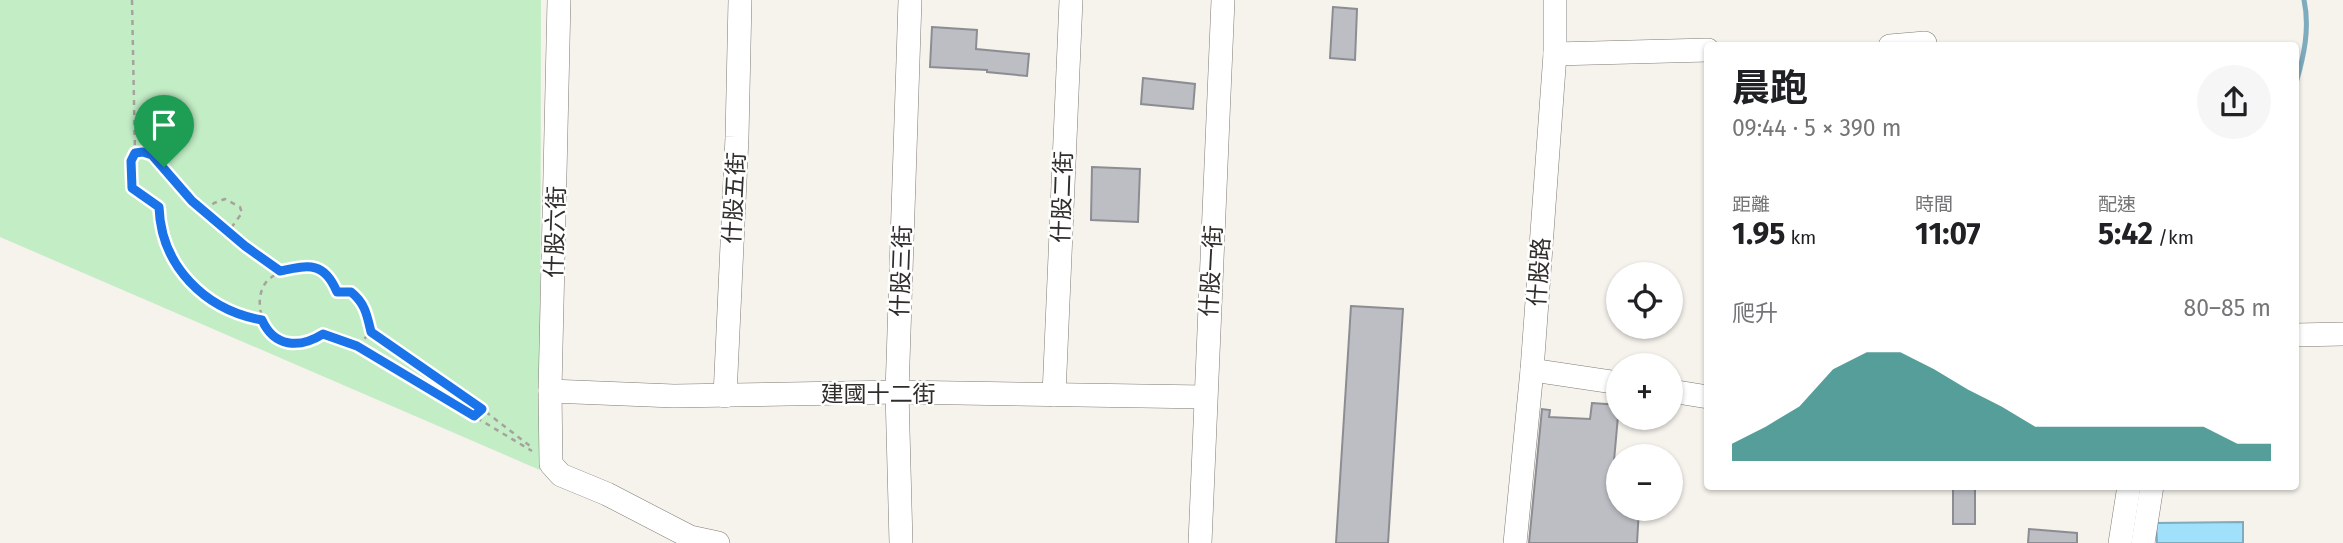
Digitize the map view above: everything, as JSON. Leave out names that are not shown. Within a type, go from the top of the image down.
[{"type":"street","name":"什股六街","points":[[551,463],[550,391],[559,0]]},
{"type":"street","name":"什股五街","points":[[725,396],[737,137],[740,0]]},
{"type":"street","name":"什股三街","points":[[901,543],[897,392],[910,0]]},
{"type":"street","name":"什股二街","points":[[1054,395],[1071,0]]},
{"type":"street","name":"什股一街","points":[[1200,543],[1223,0]]},
{"type":"street","name":"什股路","points":[[1515,543],[1532,370],[1555,54],[1555,0]]},
{"type":"street","points":[[1555,54],[1704,51]]},
{"type":"street","points":[[2299,335],[2343,334]]},
{"type":"street","points":[[1532,370],[1606,381]]},
{"type":"street","name":"建國十二街","points":[[550,391],[674,396],[897,392],[1205,397]]},
{"type":"street","points":[[1683,393],[1704,396]]},
{"type":"street","points":[[551,463],[561,475],[607,494],[690,537],[718,543]]},
{"type":"street","points":[[2120,543],[2128,490]]},
{"type":"street","points":[[2143,543],[2151,490]]},
{"type":"path","points":[[132,0],[135,153],[131,161],[132,188],[159,207],[165,243],[175,263],[196,289],[220,307],[262,320]]},
{"type":"path","points":[[135,153],[152,155],[192,201],[280,271]]},
{"type":"path","points":[[205,211],[214,203],[225,199],[240,207],[242,212],[228,232]]},
{"type":"path","points":[[307,265],[318,267],[331,279],[337,292],[351,292],[360,300],[367,312],[371,332],[482,409],[551,463],[357,346],[323,334],[312,341],[295,344],[281,342],[268,332],[262,320],[259,298],[266,282],[280,271],[307,265]]},
{"type":"path","points":[[357,346],[371,332]]},
{"type":"path","points":[[474,416],[482,409]]},
{"type":"green space","points":[[0,0],[541,0],[540,470],[0,237]]},
{"type":"water","points":[[2243,522],[2243,543],[2157,543],[2156,523]]},
{"type":"building","points":[[1333,7],[1357,9],[1355,60],[1330,58]]},
{"type":"building","points":[[932,27],[977,30],[976,49],[1029,54],[1027,76],[987,70],[930,67]]},
{"type":"building","points":[[1143,78],[1195,84],[1193,109],[1141,104]]},
{"type":"building","points":[[1092,167],[1140,169],[1138,222],[1091,220]]},
{"type":"building","points":[[1351,306],[1403,309],[1388,543],[1336,543]]},
{"type":"building","points":[[1592,403],[1606,404],[1606,430],[1617,430],[1616,444],[1606,444],[1606,521],[1638,521],[1637,543],[1529,543],[1542,409],[1550,410],[1549,417],[1590,419]]},
{"type":"building","points":[[1953,490],[1975,490],[1975,524],[1953,524]]},
{"type":"building","points":[[2029,529],[2077,533],[2077,543],[2028,543]]},
{"type":"waterway","points":[[2299,71],[2305,42],[2304,0]]},
{"type":"route","points":[[135,153],[152,155],[164,167],[192,201],[245,246],[280,271],[307,265],[318,267],[331,279],[337,292],[351,292],[360,300],[367,312],[371,332],[482,409],[474,416],[357,346],[323,334],[312,341],[295,344],[281,342],[268,332],[262,320],[220,307],[196,289],[175,263],[165,243],[159,207],[132,188],[131,161],[135,153]]}]
